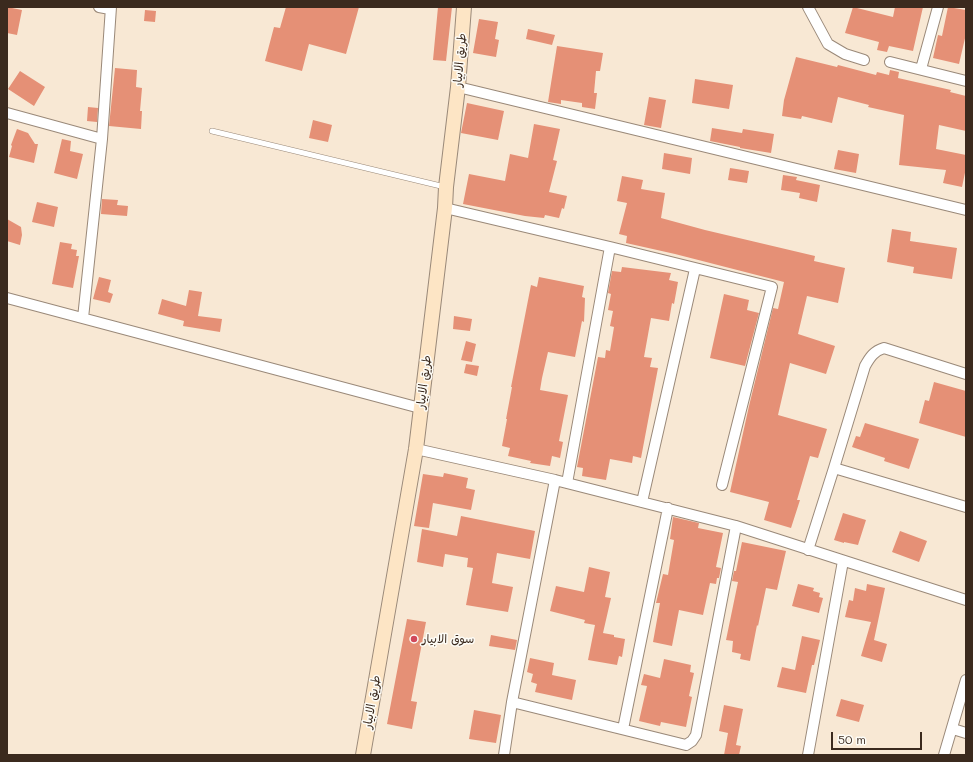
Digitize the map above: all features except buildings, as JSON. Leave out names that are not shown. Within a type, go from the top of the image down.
[{"type":"main road","name":"طريق الابيار","points":[[363,755],[416,449],[445,208],[446,187],[458,87],[464,7]]},
{"type":"street","points":[[83,318],[102,139],[110,8],[99,7]]},
{"type":"street","points":[[808,7],[828,44],[845,54],[864,60]]},
{"type":"street","points":[[921,69],[938,7]]},
{"type":"street","points":[[890,62],[966,81]]},
{"type":"street","points":[[458,87],[966,210]]},
{"type":"street","points":[[7,113],[102,139]]},
{"type":"street","points":[[445,208],[772,287],[722,485]]},
{"type":"street","points":[[567,483],[610,247]]},
{"type":"street","points":[[642,502],[695,269]]},
{"type":"street","points":[[7,298],[420,408]]},
{"type":"street","points":[[808,550],[865,366],[870,357],[877,350],[884,348],[966,374]]},
{"type":"street","points":[[416,449],[555,480],[736,526],[966,600]]},
{"type":"street","points":[[834,468],[966,507]]},
{"type":"street","points":[[504,755],[512,702],[555,480]]},
{"type":"street","points":[[623,729],[668,508]]},
{"type":"street","points":[[512,702],[686,745],[692,741],[696,735],[736,526]]},
{"type":"street","points":[[808,755],[844,561]]},
{"type":"street","points":[[944,755],[953,729],[966,680]]},
{"type":"street","points":[[953,729],[966,733]]},
{"type":"lane","points":[[212,131],[446,187]]},
{"type":"place","name":"سوق الابيار","points":[[414,639]]}]
